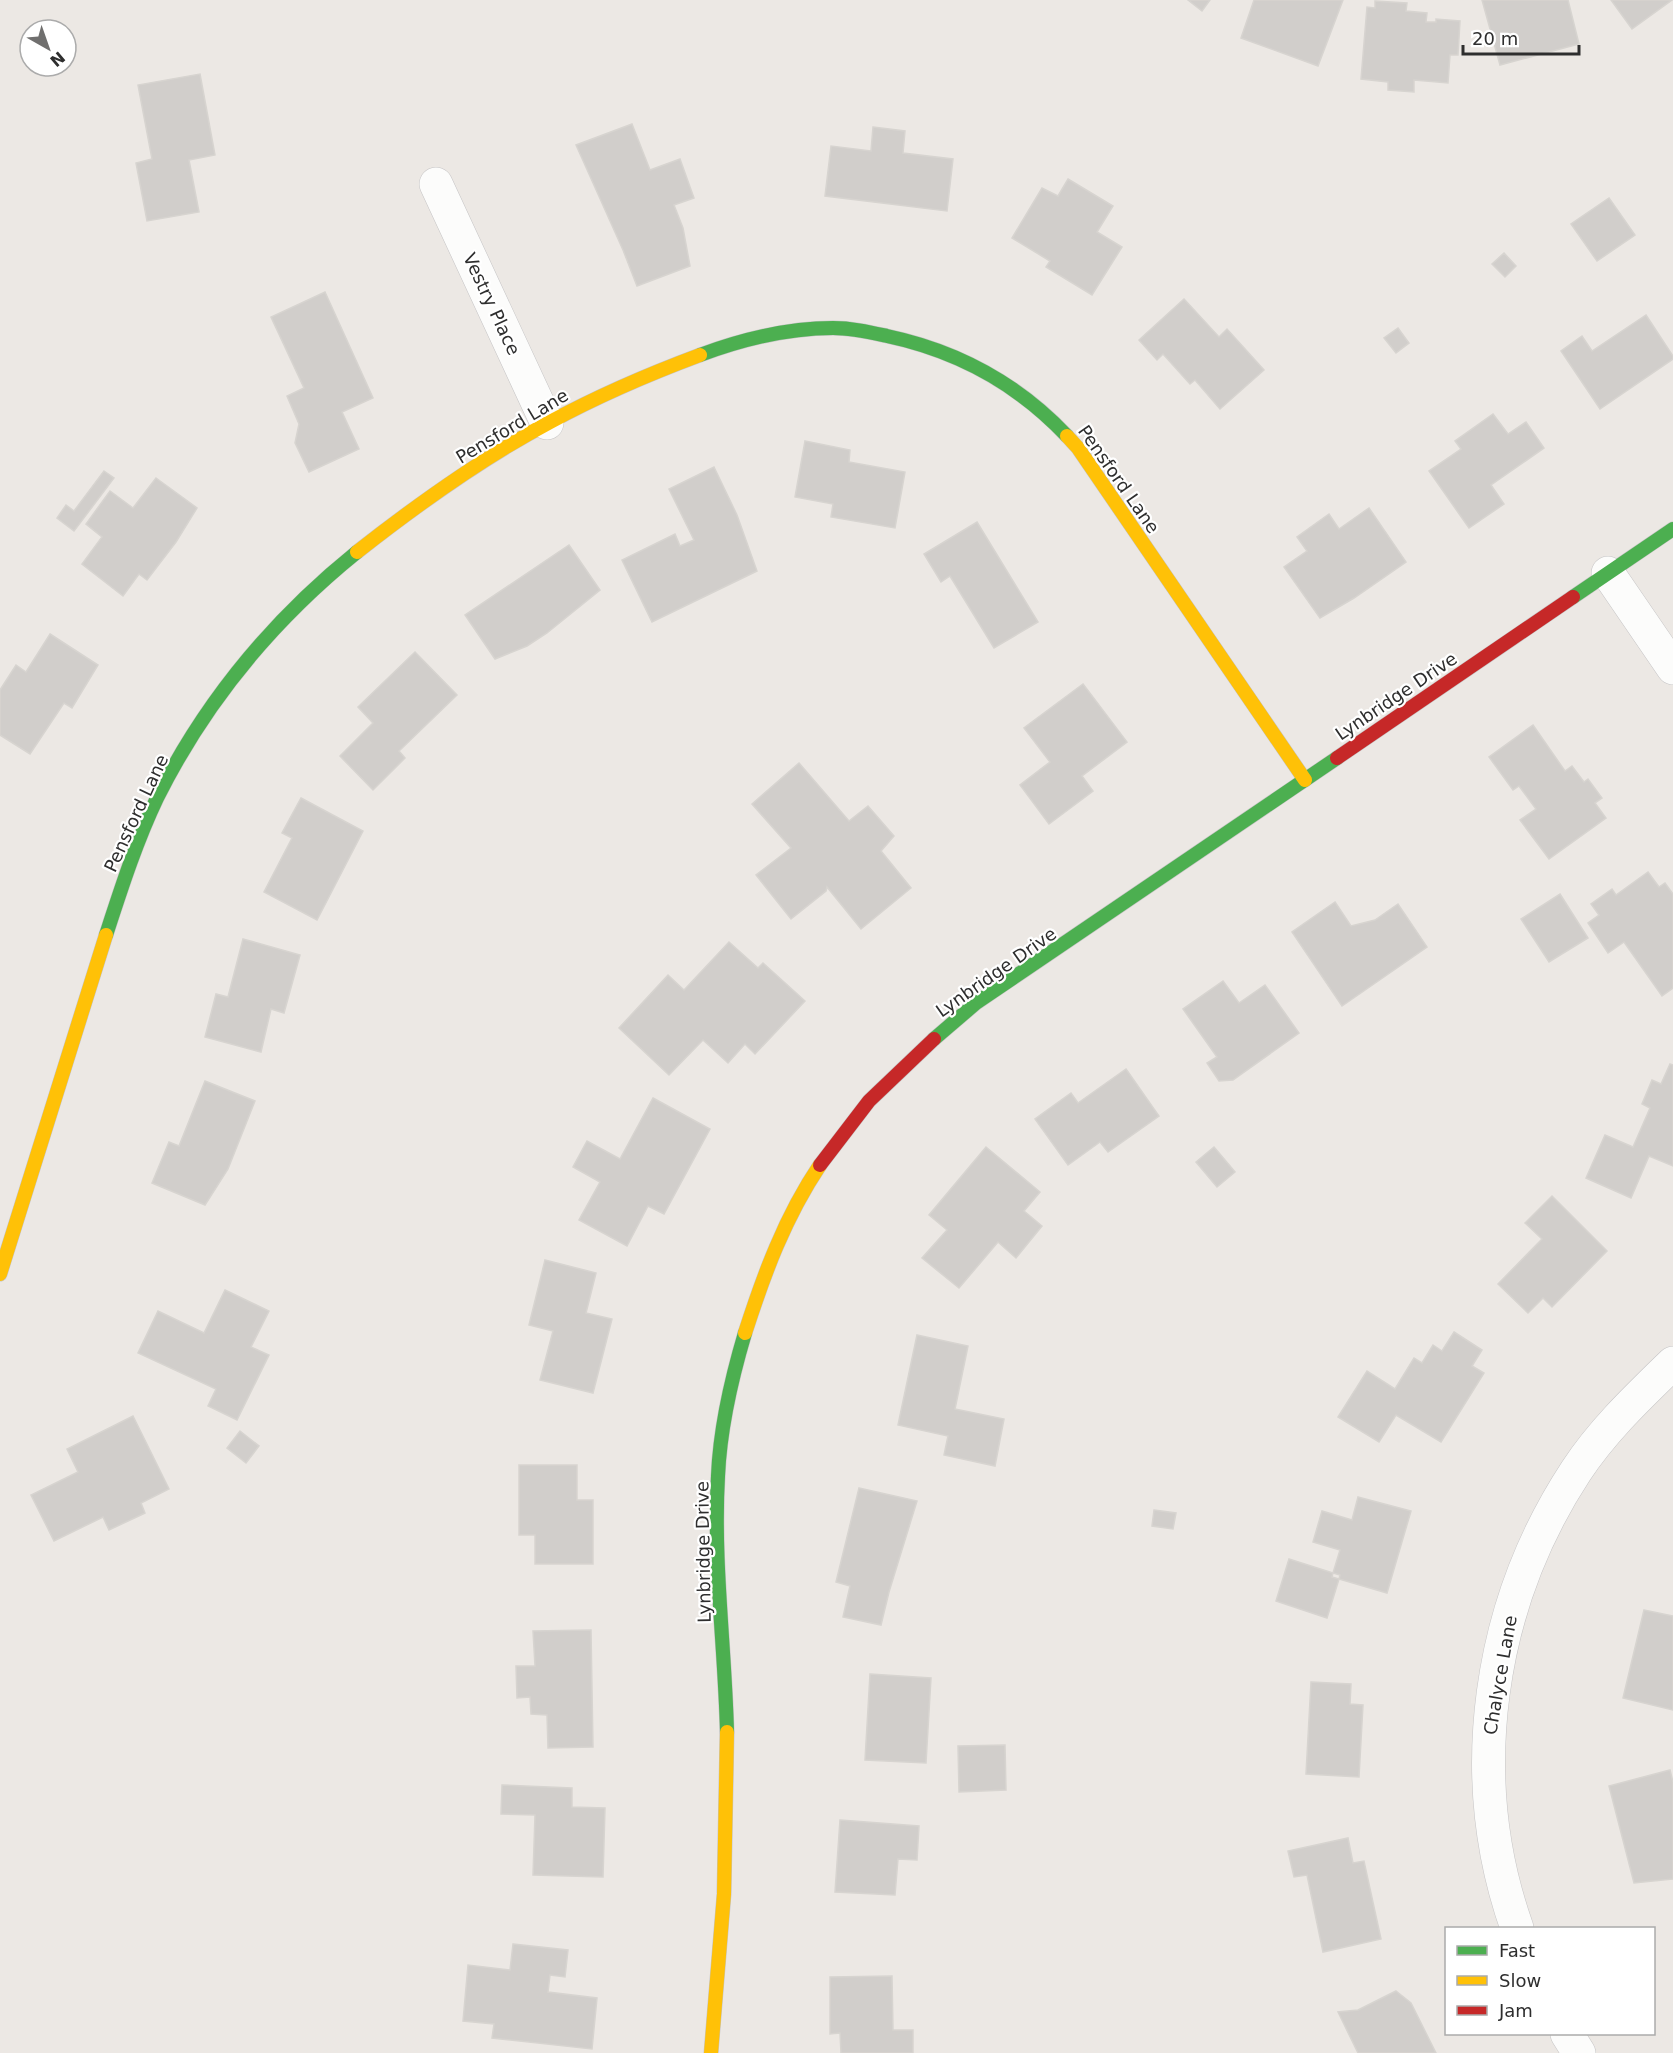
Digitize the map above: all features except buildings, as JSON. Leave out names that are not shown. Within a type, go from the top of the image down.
[{"type":"street","name":"Vestry Place","points":[[436,184],[547,423]]},
{"type":"street","name":"Pensford Lane","points":[[0,1274],[129,864],[168,777],[220,695],[275,627],[306,596],[389,526],[484,461],[547,423],[708,350],[795,330],[828,327],[852,329],[915,340],[946,351],[986,369],[1035,404],[1058,424],[1078,448],[1305,780]]},
{"type":"street","name":"Lynbridge Drive","points":[[711,2053],[719,1985],[727,1835],[727,1733],[717,1499],[723,1421],[736,1362],[764,1277],[809,1182],[858,1116],[914,1056],[976,1003],[1008,980],[1044,959],[1673,529]]},
{"type":"street","points":[[1608,573],[1673,668]]},
{"type":"street","name":"Chalyce Lane","points":[[1516,1927],[1510,1911],[1494,1840],[1487,1767],[1489,1715],[1502,1640],[1538,1538],[1576,1471],[1619,1416],[1673,1363]]},
{"type":"street","points":[[1569,2035],[1579,2053]]},
{"type":"traffic: fast","points":[[700,355],[749,339],[782,332],[840,328],[860,330],[913,342],[962,360],[1007,385],[1028,400],[1067,436]]},
{"type":"traffic: fast","points":[[1573,597],[1673,529]]},
{"type":"traffic: fast","points":[[106,935],[149,815],[197,728],[219,696],[270,634],[297,605],[357,552]]},
{"type":"traffic: fast","points":[[934,1039],[976,1003],[1337,758]]},
{"type":"traffic: fast","points":[[727,1732],[718,1572],[718,1476],[727,1404],[745,1333]]},
{"type":"traffic: slow","points":[[357,552],[451,482],[525,436],[605,394],[700,355]]},
{"type":"traffic: slow","points":[[1067,436],[1078,448],[1305,780]]},
{"type":"traffic: slow","points":[[0,1274],[106,935]]},
{"type":"traffic: slow","points":[[745,1333],[786,1225],[820,1165]]},
{"type":"traffic: slow","points":[[711,2053],[724,1894],[727,1732]]},
{"type":"traffic: jam","points":[[1337,758],[1573,597]]},
{"type":"traffic: jam","points":[[820,1165],[869,1101],[934,1039]]}]
